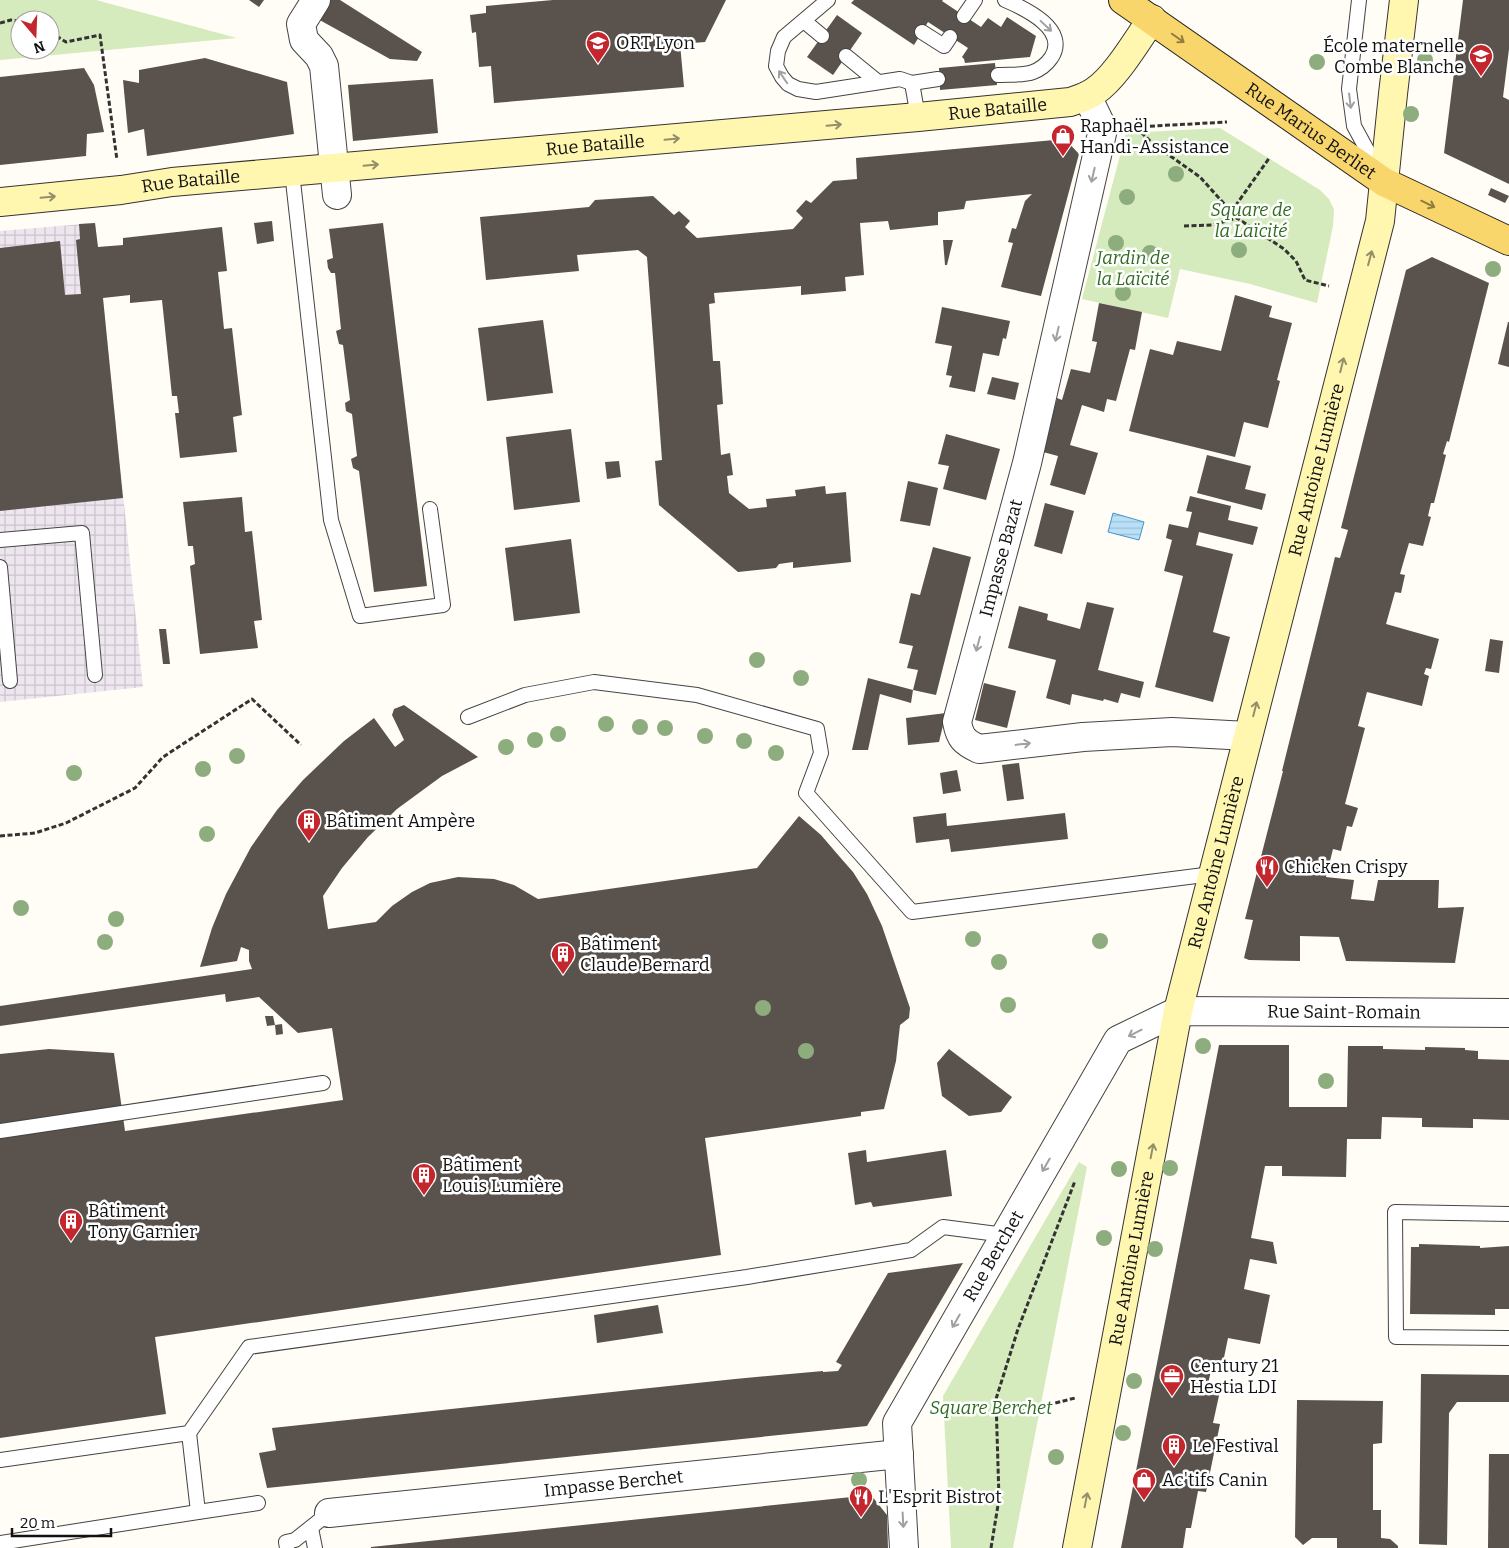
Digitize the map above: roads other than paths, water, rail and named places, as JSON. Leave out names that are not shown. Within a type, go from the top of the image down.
[{"type":"main road","name":"Rue Marius Berliet","points":[[1123,0],[1384,182],[1509,241]]},
{"type":"street","points":[[316,0],[301,24],[304,40],[319,56],[324,66],[337,195]]},
{"type":"street","name":"Rue Antoine Lumière","points":[[1077,1548],[1178,1011],[1380,222],[1392,94],[1404,0]]},
{"type":"street","name":"Rue Bataille","points":[[0,202],[121,190],[172,182],[1070,102],[1098,90],[1112,76],[1152,19]]},
{"type":"street","name":"Impasse Bazat","points":[[1087,96],[1103,129],[1027,463],[957,722],[959,733],[966,743],[979,749],[1084,737],[1172,732],[1248,736]]},
{"type":"street","name":"Rue Saint-Romain","points":[[1178,1011],[1509,1013]]},
{"type":"street","name":"Rue Berchet","points":[[904,1548],[897,1423],[1118,1040],[1178,1011]]},
{"type":"street","name":"Impasse Berchet","points":[[320,1521],[899,1454]]},
{"type":"lane","points":[[828,0],[784,37],[778,51],[776,66],[788,84],[798,89],[816,92],[900,79],[912,83],[938,79]]},
{"type":"lane","points":[[964,16],[974,0]]},
{"type":"lane","points":[[998,75],[1032,73],[1046,65],[1055,52],[1057,42],[1051,29],[1025,8],[1005,0]]},
{"type":"lane","points":[[1359,0],[1349,89],[1354,126],[1384,182]]},
{"type":"lane","points":[[804,20],[822,36]]},
{"type":"lane","points":[[922,32],[944,46],[950,37]]},
{"type":"lane","points":[[846,56],[878,82]]},
{"type":"lane","points":[[912,83],[918,117]]},
{"type":"lane","points":[[292,172],[331,520],[360,616],[443,605],[430,510]]},
{"type":"lane","points":[[0,540],[82,532],[95,675]]},
{"type":"lane","points":[[0,567],[10,681]]},
{"type":"lane","points":[[468,717],[525,694],[594,682],[697,694],[817,729],[821,753],[806,793],[912,912],[1212,874]]},
{"type":"lane","points":[[0,1131],[323,1082]]},
{"type":"lane","points":[[1509,1214],[1396,1212],[1396,1336],[1509,1338]]},
{"type":"lane","points":[[198,1512],[189,1433],[249,1347],[747,1277],[911,1250],[943,1226],[1005,1236]]},
{"type":"lane","points":[[0,1460],[189,1433]]},
{"type":"lane","points":[[0,1543],[258,1503]]},
{"type":"lane","points":[[287,1548],[286,1542],[296,1540],[320,1521]]},
{"type":"lane","points":[[315,1548],[320,1521]]},
{"type":"water","points":[[1113,513],[1144,522],[1139,540],[1108,532]]},
{"type":"place","name":"ORT Lyon","points":[[598,64]]},
{"type":"place","name":"École maternelle Combe Blanche","points":[[1481,77]]},
{"type":"place","name":"Raphaël Handi-Assistance","points":[[1063,157]]},
{"type":"place","name":"Bâtiment Ampère","points":[[309,842]]},
{"type":"place","name":"Chicken Crispy","points":[[1267,888]]},
{"type":"place","name":"Bâtiment Claude Bernard","points":[[563,975]]},
{"type":"place","name":"Bâtiment Louis Lumière","points":[[424,1196]]},
{"type":"place","name":"Bâtiment Tony Garnier","points":[[71,1242]]},
{"type":"place","name":"Century 21 Hestia LDI","points":[[1172,1397]]},
{"type":"place","name":"Le Festival","points":[[1174,1467]]},
{"type":"place","name":"Ac'tifs Canin","points":[[1144,1501]]},
{"type":"place","name":"L'Esprit Bistrot","points":[[861,1518]]},
{"type":"park label","name":"Square de la Laïcité","points":[[1251,220]]},
{"type":"park label","name":"Jardin de la Laïcité","points":[[1133,268]]},
{"type":"park label","name":"Square Berchet","points":[[991,1408]]}]
